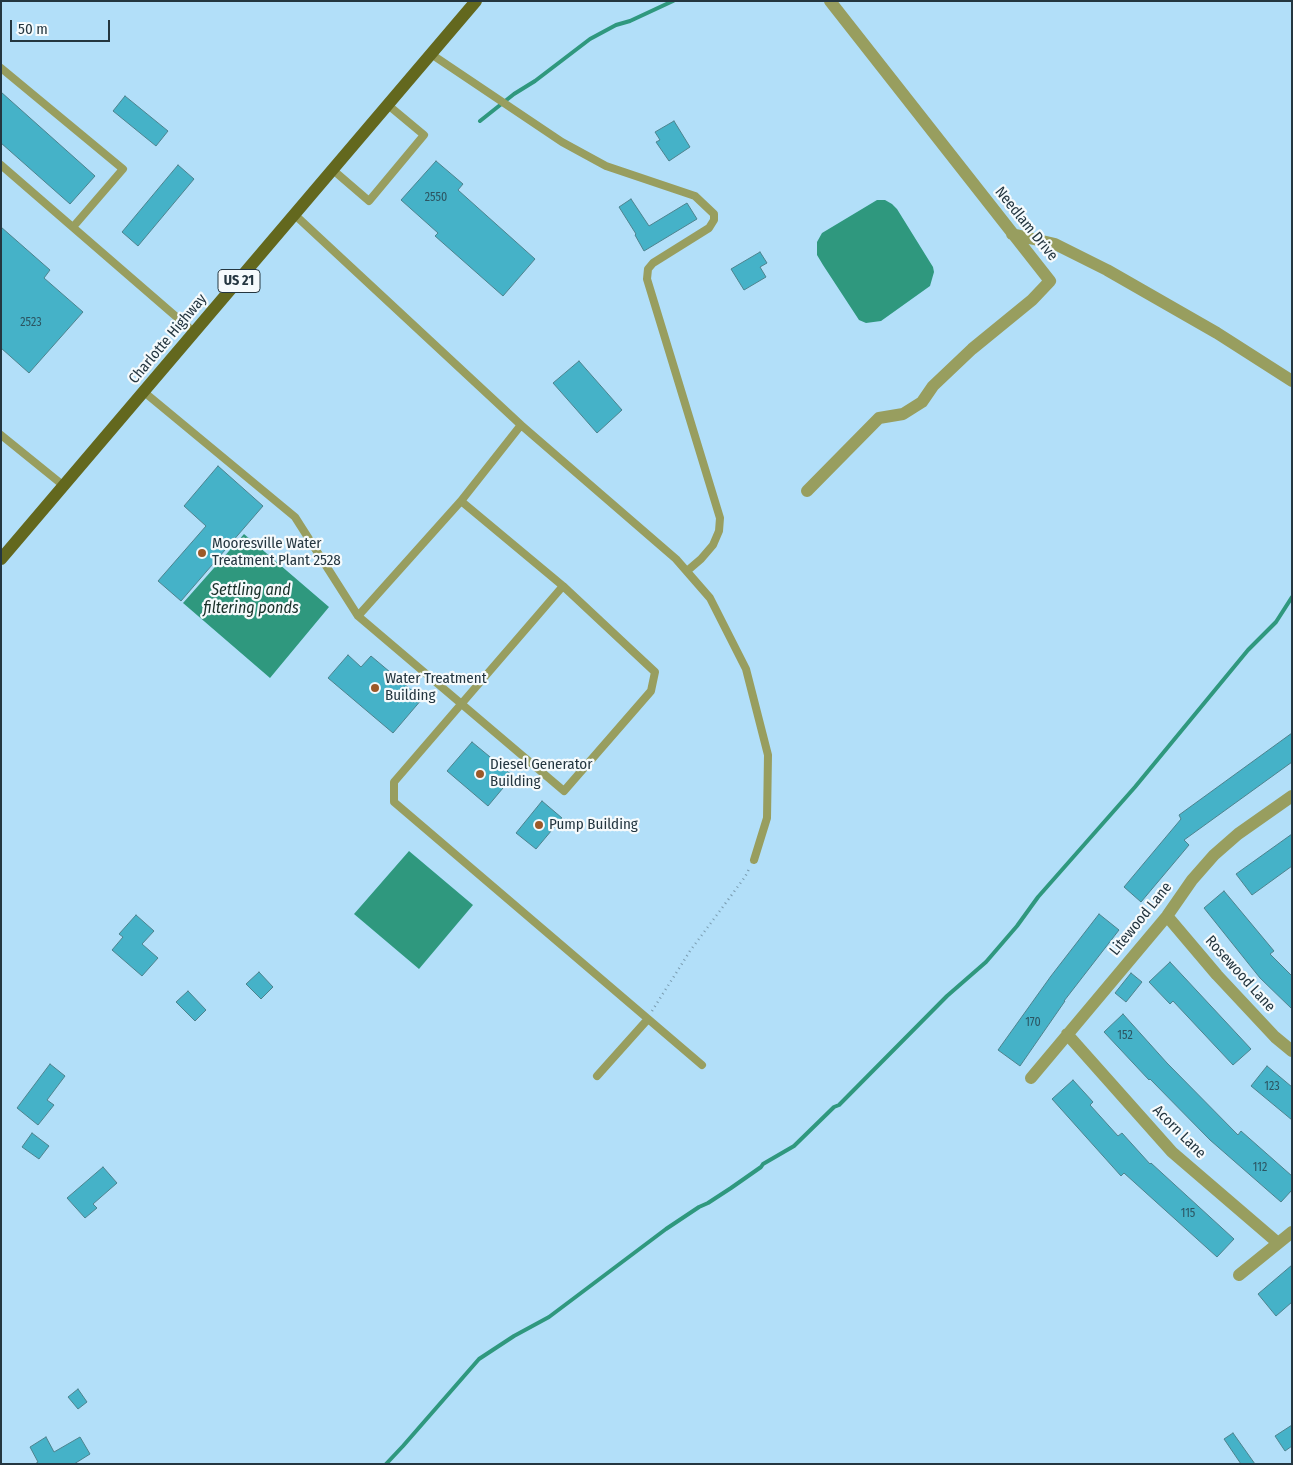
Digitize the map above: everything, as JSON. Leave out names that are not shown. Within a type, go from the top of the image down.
[{"type":"main road","name":"Charlotte Highway","points":[[1,560],[476,1]]},
{"type":"street","name":"Needlam Drive","points":[[807,491],[879,418],[903,414],[922,402],[932,386],[972,349],[1032,300],[1050,281],[830,1]]},
{"type":"street","points":[[1012,234],[1055,244],[1108,270],[1217,334],[1292,381]]},
{"type":"street","name":"Litewood Lane","points":[[1031,1078],[1167,916],[1192,880],[1214,855],[1238,834],[1292,796]]},
{"type":"street","name":"Rosewood Lane","points":[[1167,916],[1217,975],[1275,1037],[1292,1051]]},
{"type":"street","name":"Acorn Lane","points":[[1067,1034],[1172,1152],[1278,1243]]},
{"type":"street","points":[[1239,1275],[1292,1232]]},
{"type":"lane","points":[[431,54],[562,142],[606,166],[695,196],[714,214],[714,220],[709,228],[653,262],[648,269],[647,279],[720,518],[719,531],[713,545],[701,559],[687,570]]},
{"type":"lane","points":[[1,68],[123,169],[73,227]]},
{"type":"lane","points":[[333,170],[369,201],[424,136],[388,105]]},
{"type":"lane","points":[[1,164],[195,333]]},
{"type":"lane","points":[[295,215],[521,425],[676,559],[710,598],[746,669],[768,755],[767,818],[754,860]]},
{"type":"lane","points":[[144,392],[295,517],[358,616],[564,791],[652,691],[654,672],[563,586],[461,500]]},
{"type":"lane","points":[[358,616],[461,500],[521,425]]},
{"type":"lane","points":[[1,434],[64,486]]},
{"type":"lane","points":[[563,586],[394,782],[394,802],[702,1065]]},
{"type":"lane","points":[[597,1076],[648,1018]]},
{"type":"path","points":[[648,1018],[690,951],[745,877],[754,860]]},
{"type":"water","points":[[877,200],[885,200],[897,209],[933,267],[934,272],[930,286],[881,321],[866,323],[859,320],[823,265],[817,255],[817,242],[822,233]]},
{"type":"water","name":"Settling and filtering ponds","points":[[244,534],[329,607],[270,678],[183,603]]},
{"type":"water","points":[[409,851],[473,905],[419,969],[354,914]]},
{"type":"building","points":[[1,92],[95,176],[70,204],[1,143]]},
{"type":"building","points":[[125,96],[168,131],[156,146],[113,111]]},
{"type":"building","points":[[674,121],[690,147],[669,161],[656,142],[660,140],[655,132]]},
{"type":"building","points":[[436,161],[463,184],[458,190],[535,259],[503,296],[435,236],[438,233],[401,200]]},
{"type":"building","points":[[178,165],[194,179],[138,246],[122,232]]},
{"type":"building","points":[[631,199],[649,226],[687,203],[697,219],[644,251],[619,207]]},
{"type":"building","points":[[1,227],[50,270],[44,278],[83,312],[29,373],[1,348]]},
{"type":"building","points":[[760,252],[767,263],[760,267],[766,277],[744,290],[731,269]]},
{"type":"building","points":[[579,361],[622,410],[597,433],[553,383]]},
{"type":"building","name":"Mooresville Water Treatment Plant 2528","points":[[218,466],[263,506],[181,601],[158,581],[206,526],[184,506]]},
{"type":"building","name":"Water Treatment Building","points":[[348,655],[361,667],[371,656],[422,699],[393,733],[328,678]]},
{"type":"building","points":[[1292,733],[1292,762],[1184,840],[1189,845],[1141,902],[1124,887],[1181,819],[1179,815]]},
{"type":"building","name":"Diesel Generator Building","points":[[472,742],[513,776],[488,806],[447,771]]},
{"type":"building","name":"Pump Building","points":[[542,801],[562,818],[536,849],[516,833]]},
{"type":"building","points":[[1292,834],[1292,866],[1252,895],[1236,874]]},
{"type":"building","points":[[1224,891],[1274,951],[1270,954],[1292,976],[1292,1009],[1260,978],[1204,908]]},
{"type":"building","points":[[1099,914],[1119,930],[1064,1001],[1020,1066],[998,1050],[1051,976]]},
{"type":"building","points":[[136,915],[154,931],[142,944],[158,958],[142,976],[112,950],[123,937],[119,934]]},
{"type":"building","points":[[1170,962],[1251,1049],[1233,1065],[1173,1001],[1170,1004],[1149,982]]},
{"type":"building","points":[[259,972],[273,987],[261,999],[246,984]]},
{"type":"building","points":[[1131,973],[1142,982],[1126,1002],[1115,993]]},
{"type":"building","points":[[188,991],[206,1010],[195,1021],[176,1002]]},
{"type":"building","points":[[1123,1014],[1167,1063],[1238,1135],[1241,1131],[1292,1176],[1292,1190],[1281,1202],[1210,1140],[1149,1080],[1104,1032]]},
{"type":"building","points":[[50,1064],[65,1076],[47,1100],[54,1105],[38,1125],[17,1108]]},
{"type":"building","points":[[1267,1066],[1292,1087],[1292,1120],[1251,1086]]},
{"type":"building","points":[[1073,1080],[1093,1102],[1090,1105],[1118,1136],[1122,1133],[1150,1164],[1234,1239],[1217,1257],[1124,1173],[1121,1176],[1052,1099]]},
{"type":"building","points":[[32,1133],[49,1146],[39,1159],[22,1147]]},
{"type":"building","points":[[103,1167],[117,1183],[93,1204],[97,1208],[85,1218],[67,1198]]},
{"type":"building","points":[[1292,1265],[1292,1302],[1276,1316],[1258,1294]]},
{"type":"building","points":[[78,1389],[87,1402],[78,1409],[68,1397]]},
{"type":"building","points":[[1292,1425],[1292,1446],[1285,1451],[1275,1436]]},
{"type":"building","points":[[1233,1433],[1255,1464],[1241,1464],[1224,1439]]},
{"type":"building","points":[[46,1437],[54,1452],[80,1437],[90,1454],[74,1464],[35,1464],[38,1462],[30,1447]]},
{"type":"waterway","points":[[480,121],[590,39],[616,25],[630,21],[673,1]]},
{"type":"waterway","points":[[386,1464],[479,1359],[514,1336],[549,1317],[666,1229],[731,1188],[763,1164],[794,1146],[834,1107],[839,1105],[947,996],[986,962],[1017,926],[1038,897],[1135,787],[1248,650],[1276,622],[1292,597]]},
{"type":"place","name":"Mooresville Water Treatment Plant 2528","points":[[202,553]]},
{"type":"place","name":"Water Treatment Building","points":[[375,688]]},
{"type":"place","name":"Diesel Generator Building","points":[[480,774]]},
{"type":"place","name":"Pump Building","points":[[539,825]]}]
